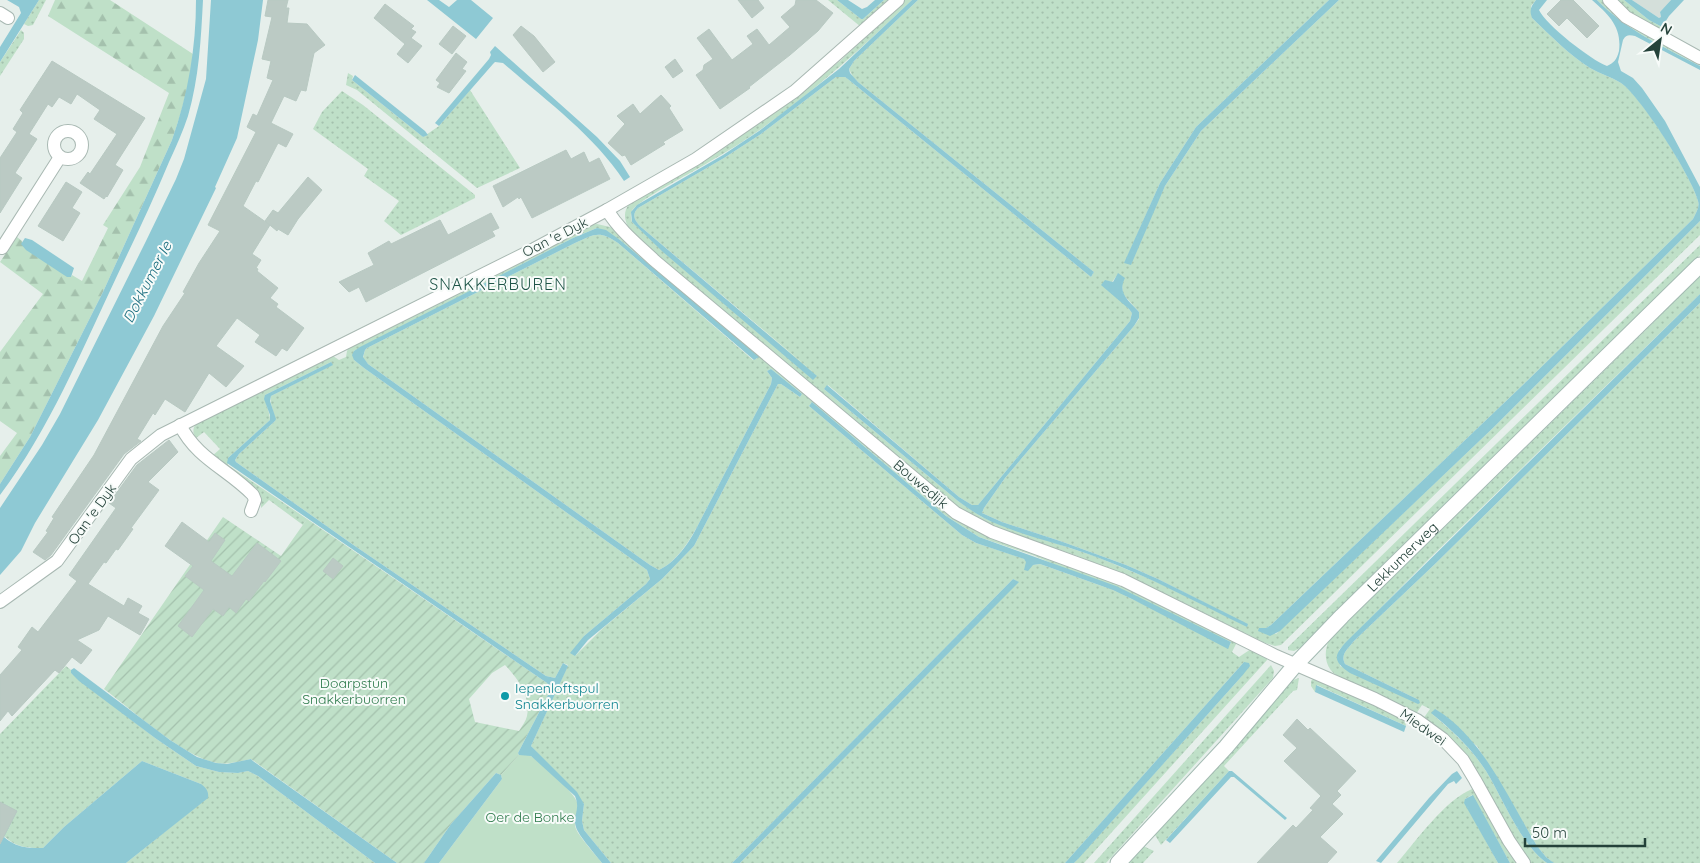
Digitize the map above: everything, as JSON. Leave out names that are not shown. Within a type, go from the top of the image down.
[{"type":"main road","name":"Lekkumerweg","points":[[1118,863],[1226,747],[1296,664],[1342,616],[1700,264]]},
{"type":"street","name":"Oan 'e Dyk","points":[[0,602],[57,561],[132,459],[161,435],[534,249],[696,160],[768,110],[819,71],[898,0]]},
{"type":"street","points":[[1609,0],[1626,16],[1700,58]]},
{"type":"street","points":[[0,246],[2,248],[60,157]]},
{"type":"street","name":"Bouwedijk","points":[[607,210],[614,222],[626,235],[655,261],[956,513],[992,532],[1123,580],[1296,664]]},
{"type":"street","points":[[180,425],[186,437],[196,448],[253,495],[255,500],[251,511]]},
{"type":"street","name":"Miedwei","points":[[1296,664],[1406,714],[1443,739],[1469,769],[1509,841],[1524,863]]},
{"type":"shaded area","points":[[1632,0],[1671,0],[1660,12],[1661,17],[1659,18]]},
{"type":"green space","points":[[39,0],[46,0],[33,25],[28,26],[24,24]]},
{"type":"green space","points":[[55,0],[110,0],[193,54],[185,97],[172,140],[103,292],[30,437],[0,484],[0,456],[17,433],[0,421],[0,352],[43,294],[0,262],[17,237],[22,241],[22,244],[71,277],[72,275],[82,281],[108,228],[103,225],[140,167],[169,93],[48,16]]},
{"type":"green space","points":[[828,0],[837,0],[863,19],[884,0],[891,0],[861,27]]},
{"type":"green space","points":[[905,0],[912,0],[864,45],[790,108],[737,145],[644,200],[636,206],[631,215],[632,222],[817,375],[641,227],[634,216],[638,208],[761,134],[836,77],[845,77],[849,80],[1091,277],[1094,272],[853,77],[849,69],[854,61],[918,0],[1329,0],[1196,127],[1160,183],[1125,262],[1165,186],[1201,131],[1339,0],[1536,0],[1531,6],[1532,18],[1590,68],[1621,83],[1641,104],[1677,157],[1694,190],[1698,206],[1693,219],[1528,380],[1266,628],[1276,634],[1494,427],[1700,221],[1700,235],[1281,645],[1275,646],[1265,643],[1115,571],[1008,532],[959,508],[631,231],[625,216],[629,204],[840,61]],"holes":[[[1118,274],[1123,294],[1139,312],[1139,319],[1005,478],[982,513],[1002,522],[1126,565],[1158,579],[1248,625],[1157,582],[1097,557],[982,517],[958,501],[824,389],[828,385],[959,497],[972,505],[978,505],[1130,321],[1132,313],[1107,281],[1112,282]]]},
{"type":"green space","points":[[1597,0],[1603,0],[1700,62],[1700,66],[1633,29],[1608,11]]},
{"type":"green space","points":[[1616,0],[1624,0],[1649,20],[1662,27],[1660,31],[1628,11]]},
{"type":"green space","points":[[21,30],[24,33],[24,39],[0,76],[0,62]]},
{"type":"green space","points":[[348,73],[353,76],[352,80],[423,137],[439,126],[470,90],[520,168],[477,188],[357,90],[346,85]]},
{"type":"green space","points":[[342,91],[363,105],[475,195],[475,198],[401,235],[384,221],[399,201],[364,176],[368,169],[313,129],[322,112]]},
{"type":"green space","points":[[597,224],[615,230],[956,519],[1104,578],[1237,642],[1232,652],[1239,657],[1251,649],[1267,658],[1084,863],[1074,863],[1242,676],[1244,662],[1065,863],[740,863],[1018,582],[1013,579],[732,863],[611,863],[584,830],[582,821],[584,804],[531,746],[568,665],[563,663],[555,678],[546,676],[352,544],[236,462],[235,460],[239,454],[275,421],[271,396],[332,365],[331,362],[265,395],[270,420],[228,458],[228,465],[307,519],[303,525],[269,500],[261,508],[261,498],[211,457],[220,449],[204,432],[196,438],[193,429],[196,424],[333,356],[339,360],[346,357],[349,347],[591,225]],"holes":[[[597,228],[620,240],[758,358],[753,360],[618,243],[601,235],[587,237],[367,348],[363,358],[368,364],[659,570],[671,562],[686,546],[697,527],[771,384],[772,378],[767,371],[771,369],[802,394],[800,397],[781,384],[778,384],[694,546],[662,579],[603,628],[575,656],[584,636],[646,584],[650,579],[647,570],[354,360],[354,351],[573,238]],[[812,402],[946,516],[979,537],[1035,556],[1110,589],[1040,564],[1033,565],[1022,558],[976,543],[962,535],[809,406]],[[1120,593],[1231,642],[1228,648]]]},
{"type":"green space","points":[[1700,245],[1700,255],[1302,647],[1294,651],[1288,650],[1288,647]]},
{"type":"green space","points":[[1700,275],[1700,294],[1430,558],[1339,650],[1340,666],[1419,700],[1345,664],[1343,657],[1345,652],[1354,641],[1435,564],[1700,303],[1700,863],[1554,863],[1537,846],[1477,746],[1431,713],[1461,740],[1474,755],[1486,771],[1529,846],[1547,863],[1530,863],[1525,858],[1476,773],[1423,719],[1430,709],[1422,705],[1416,714],[1344,680],[1328,666],[1326,651],[1328,643]]},
{"type":"green space","name":"Doarpstún Snakkerbuorren","points":[[223,517],[281,556],[307,519],[547,683],[550,688],[518,753],[519,755],[501,775],[496,773],[451,824],[424,863],[397,863],[251,759],[217,763],[190,752],[174,743],[104,689]],"holes":[[[505,665],[519,682],[527,702],[528,709],[524,724],[519,731],[475,722],[469,699],[492,673]]]},
{"type":"green space","points":[[1271,665],[1274,671],[1273,678],[1106,863],[1094,863]]},
{"type":"green space","points":[[66,666],[71,670],[71,673],[155,738],[196,766],[219,772],[238,773],[248,771],[258,776],[375,863],[126,863],[207,798],[201,784],[142,761],[64,827],[43,848],[27,847],[13,843],[4,836],[0,802],[0,734]]},
{"type":"green space","points":[[1299,678],[1297,690],[1293,691],[1224,766],[1229,771],[1161,845],[1155,835],[1162,824],[1293,680]]},
{"type":"green space","points":[[1313,679],[1325,681],[1405,721],[1406,726],[1317,685],[1315,692],[1311,686]]},
{"type":"green space","name":"Oer de Bonke","points":[[527,754],[555,776],[574,797],[578,805],[575,822],[576,829],[602,863],[439,863],[502,779],[501,775],[519,755]]},
{"type":"green space","points":[[1472,789],[1477,791],[1518,863],[1510,863],[1472,795],[1465,799],[1465,803],[1498,863],[1397,863],[1441,811],[1462,794]]},
{"type":"green space","points":[[1143,846],[1154,851],[1143,863],[1126,863]]},
{"type":"water","points":[[7,0],[39,0],[0,62],[0,47],[21,13],[19,7]]},
{"type":"water","points":[[196,0],[203,0],[199,58],[192,102],[182,133],[63,390],[34,444],[0,495],[0,484],[30,437],[103,292],[172,140],[190,71],[195,36]]},
{"type":"water","name":"Dokkumer Ie","points":[[211,0],[263,0],[258,40],[237,138],[216,188],[154,316],[98,420],[35,523],[21,551],[0,575],[0,508],[42,445],[60,414],[146,241],[184,159],[206,79]]},
{"type":"water","points":[[427,0],[439,0],[449,7],[457,0],[471,0],[493,18],[476,39]]},
{"type":"water","points":[[837,0],[848,0],[862,9],[875,0],[884,0],[861,19]]},
{"type":"water","points":[[912,0],[918,0],[854,61],[849,69],[850,73],[858,82],[1094,272],[1091,277],[849,80],[845,77],[836,77],[761,134],[638,208],[634,216],[641,227],[817,376],[813,380],[663,252],[632,222],[631,212],[637,205],[723,155],[759,131],[839,69]]},
{"type":"water","points":[[1329,0],[1339,0],[1201,131],[1165,186],[1131,265],[1124,263],[1160,183],[1196,127]]},
{"type":"water","points":[[1536,0],[1547,0],[1539,10],[1559,33],[1591,57],[1607,66],[1613,62],[1618,54],[1618,35],[1609,16],[1592,0],[1597,0],[1608,11],[1646,37],[1700,66],[1700,70],[1630,35],[1623,40],[1618,62],[1621,71],[1633,78],[1642,88],[1665,121],[1700,187],[1700,221],[1494,427],[1280,631],[1270,636],[1258,631],[1259,628],[1266,628],[1271,625],[1528,380],[1693,219],[1698,206],[1694,190],[1653,120],[1630,91],[1621,83],[1582,63],[1532,18],[1531,8]]},
{"type":"water","points":[[1624,0],[1632,0],[1659,18],[1661,17],[1660,12],[1671,0],[1684,0],[1669,16],[1662,27],[1649,20]]},
{"type":"water","points":[[495,46],[597,137],[620,161],[630,177],[624,181],[612,164],[583,133],[503,63],[495,62],[439,126],[435,123],[489,59],[490,52]]},
{"type":"water","points":[[355,75],[428,135],[423,137],[352,80]]},
{"type":"water","points":[[597,228],[606,230],[620,240],[759,357],[754,360],[618,243],[606,236],[597,235],[587,237],[367,348],[363,357],[368,364],[659,570],[676,557],[694,533],[771,384],[772,378],[767,371],[771,369],[802,394],[800,397],[781,384],[778,384],[694,546],[662,579],[588,640],[575,656],[570,653],[584,636],[646,584],[650,579],[647,570],[364,368],[354,360],[352,355],[360,347],[573,238]]},
{"type":"water","points":[[25,238],[32,240],[74,268],[71,277],[67,277],[26,250],[21,244]]},
{"type":"water","points":[[1118,273],[1125,278],[1122,288],[1123,292],[1139,312],[1139,318],[1005,478],[982,513],[1002,522],[1126,565],[1248,624],[1247,627],[1118,565],[1012,530],[984,518],[958,501],[824,389],[827,385],[959,497],[972,505],[978,505],[1130,321],[1132,313],[1129,309],[1101,285],[1105,280],[1113,282]]},
{"type":"water","points":[[1700,294],[1700,303],[1435,564],[1354,641],[1345,652],[1343,657],[1345,664],[1419,700],[1420,703],[1418,704],[1350,673],[1340,665],[1337,655],[1347,641]]},
{"type":"water","points":[[331,362],[333,365],[271,396],[270,401],[275,421],[239,454],[235,460],[236,462],[352,544],[546,676],[555,678],[563,663],[568,666],[531,746],[577,792],[584,804],[582,821],[584,830],[611,863],[602,863],[577,831],[575,819],[577,801],[575,796],[531,756],[519,755],[518,753],[549,693],[550,688],[547,683],[227,463],[228,458],[270,420],[264,399],[265,395]]},
{"type":"water","points":[[812,402],[946,516],[979,537],[1116,586],[1231,642],[1228,649],[1113,590],[1040,564],[1033,565],[1028,571],[1024,570],[1026,562],[1024,559],[976,543],[962,535],[809,406]]},
{"type":"water","points":[[1013,579],[1019,582],[740,863],[732,863]]},
{"type":"water","points":[[1244,662],[1249,663],[1250,666],[1242,676],[1079,858],[1074,863],[1065,863]]},
{"type":"water","points":[[74,668],[170,740],[197,757],[216,763],[227,764],[251,759],[397,863],[375,863],[258,776],[248,771],[238,773],[219,772],[196,766],[79,681],[71,673],[71,670]]},
{"type":"water","points":[[1316,685],[1406,726],[1404,732],[1315,692]]},
{"type":"water","points":[[1435,709],[1452,721],[1481,753],[1494,771],[1537,846],[1554,863],[1547,863],[1529,846],[1486,771],[1461,740],[1431,713]]},
{"type":"water","points":[[142,761],[201,784],[207,790],[208,798],[126,863],[0,863],[0,802],[17,811],[4,837],[22,847],[43,848],[64,827]]},
{"type":"water","points":[[1229,771],[1232,771],[1287,818],[1285,820],[1234,777],[1231,777],[1170,843],[1166,840]]},
{"type":"water","points":[[1457,771],[1462,778],[1456,784],[1454,781],[1448,784],[1381,863],[1376,861],[1429,798]]},
{"type":"water","points":[[496,773],[501,775],[502,779],[439,863],[424,863],[451,824]]},
{"type":"water","points":[[1473,795],[1510,863],[1498,863],[1464,803],[1465,799]]},
{"type":"building","points":[[268,0],[288,0],[286,8],[289,8],[287,23],[307,24],[325,45],[314,53],[306,91],[301,90],[296,101],[284,96],[271,123],[293,134],[286,147],[278,143],[243,206],[270,225],[252,254],[261,260],[256,268],[258,269],[257,271],[278,288],[270,298],[278,304],[276,307],[304,328],[287,351],[282,348],[276,356],[255,342],[260,335],[237,318],[216,346],[244,366],[226,387],[209,373],[185,412],[165,399],[155,415],[153,413],[137,439],[141,441],[124,454],[51,555],[45,560],[33,552],[48,532],[46,531],[54,518],[52,517],[94,455],[163,326],[185,293],[183,292],[199,263],[220,231],[208,225],[256,132],[247,127],[253,114],[257,116],[273,80],[267,78],[271,61],[262,59],[272,17],[265,16]]},
{"type":"building","points":[[738,0],[758,0],[764,8],[752,18]]},
{"type":"building","points":[[796,0],[816,0],[833,13],[818,31],[790,55],[750,88],[720,109],[696,75],[703,70],[704,65],[713,59],[697,38],[709,29],[732,60],[753,44],[747,36],[757,29],[769,45],[790,27],[781,17],[795,5]]},
{"type":"building","points":[[1561,0],[1573,0],[1599,26],[1587,38],[1567,18],[1559,26],[1547,14]]},
{"type":"building","points":[[385,4],[414,26],[411,29],[416,32],[411,38],[422,46],[408,63],[397,54],[405,44],[374,18]]},
{"type":"building","points":[[453,26],[466,36],[452,54],[439,44]]},
{"type":"building","points":[[521,26],[534,36],[555,62],[543,72],[513,35]]},
{"type":"building","points":[[456,53],[467,62],[462,69],[466,71],[449,93],[437,87],[440,83],[436,80]]},
{"type":"building","points":[[675,59],[683,71],[673,78],[665,67]]},
{"type":"building","points":[[52,61],[145,118],[115,165],[123,170],[104,199],[80,183],[88,172],[90,174],[117,134],[94,119],[100,110],[77,94],[71,104],[59,97],[52,107],[48,104],[29,134],[37,139],[15,173],[22,178],[0,213],[0,158],[17,132],[13,129],[23,113],[20,110]]},
{"type":"building","points":[[661,95],[671,106],[669,108],[683,130],[663,142],[665,144],[631,165],[625,155],[622,156],[608,143],[625,124],[617,116],[633,104],[640,114]]},
{"type":"building","points":[[566,150],[571,159],[584,152],[589,163],[599,158],[610,179],[532,218],[521,197],[503,207],[493,186]]},
{"type":"building","points":[[308,177],[322,190],[298,219],[288,235],[278,229],[277,231],[265,221],[273,210],[278,213]]},
{"type":"building","points":[[66,182],[82,192],[72,208],[80,213],[63,241],[38,226]]},
{"type":"building","points":[[491,213],[499,228],[492,231],[495,236],[366,302],[359,287],[349,292],[339,282],[374,265],[368,253],[389,241],[391,244],[440,220],[448,235]]},
{"type":"building","points":[[169,440],[178,452],[148,482],[159,490],[131,528],[133,529],[118,550],[116,549],[106,563],[104,562],[88,584],[124,606],[128,598],[142,606],[138,613],[149,619],[140,635],[108,616],[99,630],[77,640],[92,650],[81,664],[72,657],[59,673],[55,670],[12,716],[8,711],[0,721],[0,675],[22,650],[18,647],[32,627],[38,632],[77,581],[69,575],[116,508],[109,503],[137,465]]},
{"type":"building","points":[[182,522],[209,542],[215,533],[225,540],[211,561],[232,576],[257,543],[281,561],[249,601],[246,599],[236,613],[229,607],[223,616],[213,609],[192,637],[178,626],[204,590],[185,576],[193,566],[165,546]]},
{"type":"building","points":[[333,558],[343,566],[333,579],[323,571]]},
{"type":"building","points":[[1297,719],[1308,730],[1310,728],[1356,771],[1337,791],[1341,795],[1332,804],[1343,814],[1320,837],[1337,852],[1327,863],[1257,863],[1293,825],[1296,828],[1313,810],[1310,808],[1321,796],[1284,761],[1297,748],[1283,735]]},
{"type":"building","points":[[0,802],[17,811],[0,844]]},
{"type":"place","name":"Iepenloftspul Snakkerbuorren","points":[[505,696]]},
{"type":"district","name":"SNAKKERBUREN","points":[[498,284]]}]
